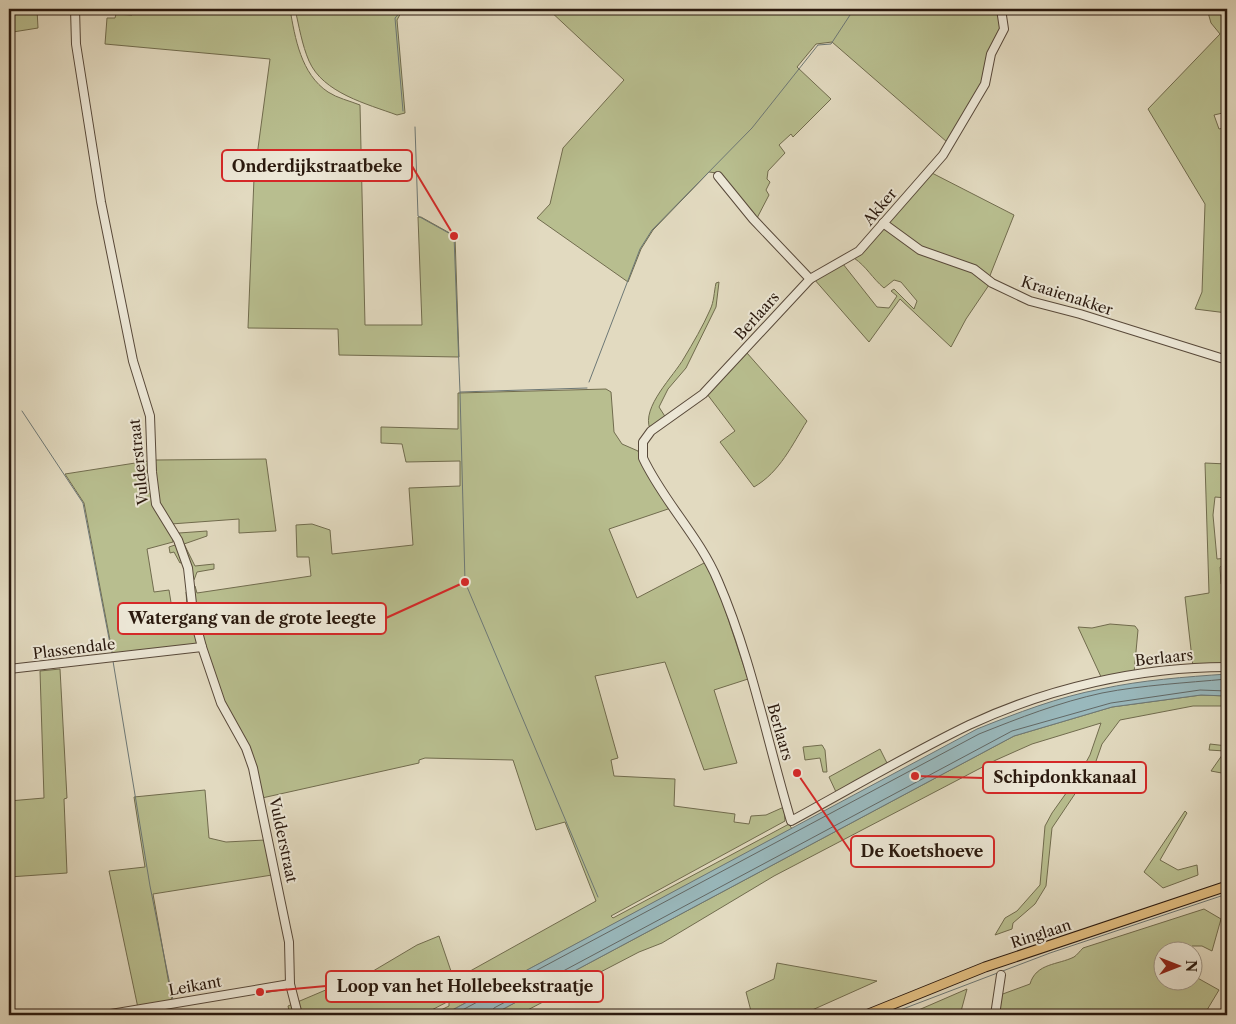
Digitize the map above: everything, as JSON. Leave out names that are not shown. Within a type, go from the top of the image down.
[{"type":"main road","name":"Ringlaan","points":[[866,1015],[986,967],[1227,886]]},
{"type":"street","name":"Vulderstraat","points":[[75,9],[76,44],[101,202],[133,361],[151,425],[152,472],[156,504],[178,540],[188,568],[193,613],[202,647],[221,703],[246,748],[253,768],[289,942],[290,984],[298,1015]]},
{"type":"street","name":"Akker","points":[[810,279],[859,251],[943,155],[985,84],[991,54],[1004,29],[1001,9]]},
{"type":"street","points":[[718,176],[753,219],[810,279]]},
{"type":"street","name":"Kraaienakker","points":[[883,223],[920,250],[974,269],[992,283],[1030,300],[1227,360]]},
{"type":"street","name":"Berlaars","points":[[810,279],[703,394],[651,431],[642,446],[643,458],[649,469],[688,528],[718,582],[746,663],[791,820],[969,725],[1016,705],[1072,688],[1122,676],[1174,670],[1227,667]]},
{"type":"street","name":"Plassendale","points":[[9,669],[202,647]]},
{"type":"street","points":[[995,1015],[1001,975]]},
{"type":"street","name":"Leikant","points":[[105,1015],[290,984]]},
{"type":"green space","points":[[9,9],[37,9],[38,28],[13,32],[13,36],[9,38]]},
{"type":"green space","points":[[132,9],[290,9],[297,43],[311,76],[328,92],[360,105],[365,325],[422,325],[418,217],[421,217],[455,236],[459,357],[339,355],[338,329],[248,328],[254,178],[270,59],[105,44],[107,18],[115,18],[116,14],[132,15]]},
{"type":"green space","points":[[295,9],[403,9],[397,20],[405,113],[397,115],[360,102],[324,81],[309,61]]},
{"type":"green space","points":[[548,9],[998,9],[1001,28],[982,84],[947,142],[832,42],[816,44],[797,67],[831,99],[793,137],[791,134],[779,145],[785,153],[768,171],[767,179],[770,182],[766,190],[769,195],[756,220],[717,173],[709,172],[653,230],[641,249],[628,282],[537,218],[550,204],[563,148],[624,80]]},
{"type":"green space","points":[[1207,9],[1227,9],[1227,112],[1214,115],[1219,129],[1227,127],[1227,313],[1195,309],[1202,292],[1205,204],[1148,109],[1220,34],[1211,23]]},
{"type":"green space","points":[[930,172],[1014,215],[989,278],[922,248],[888,224],[889,218]]},
{"type":"green space","points":[[883,229],[972,271],[989,285],[966,319],[951,347],[900,299],[869,342],[814,279],[843,264],[877,307],[889,308],[897,296],[891,291],[894,289],[914,309],[917,301],[901,282],[894,280],[884,288],[854,258]]},
{"type":"green space","points":[[719,282],[716,307],[686,368],[668,389],[659,407],[666,418],[650,429],[648,420],[654,402],[684,358],[701,328],[711,307],[716,283]]},
{"type":"green space","points":[[747,353],[807,421],[778,466],[754,487],[720,442],[735,431],[707,394]]},
{"type":"green space","points":[[606,389],[611,392],[614,432],[622,444],[638,451],[641,460],[671,508],[609,529],[637,598],[706,562],[716,582],[748,679],[714,690],[737,763],[704,770],[665,662],[595,676],[618,758],[611,760],[614,776],[675,779],[674,806],[735,814],[734,822],[749,824],[751,816],[766,815],[784,807],[785,821],[611,916],[613,918],[789,824],[792,829],[443,1015],[431,1015],[449,1006],[449,1001],[422,1015],[290,1015],[288,1006],[361,975],[363,977],[417,945],[439,936],[454,980],[596,901],[565,822],[536,830],[513,760],[425,758],[419,760],[419,763],[262,798],[252,753],[224,702],[204,644],[113,656],[84,503],[65,474],[148,461],[150,488],[156,487],[155,460],[266,459],[276,531],[239,533],[239,519],[171,524],[173,542],[147,549],[154,592],[169,590],[174,621],[188,619],[186,592],[192,592],[191,587],[195,586],[197,593],[311,576],[309,557],[297,557],[296,525],[312,524],[330,530],[332,554],[413,545],[409,488],[460,486],[460,461],[406,462],[402,444],[381,443],[381,427],[458,429],[458,393]]},
{"type":"green space","points":[[1205,463],[1227,464],[1227,498],[1215,497],[1213,515],[1217,559],[1227,558],[1227,562],[1220,567],[1221,584],[1227,583],[1227,588],[1223,589],[1227,610],[1227,665],[1193,667],[1185,597],[1209,593]]},
{"type":"green space","points":[[207,531],[207,536],[184,544],[195,566],[214,564],[214,569],[197,572],[194,580],[191,581],[187,561],[180,563],[174,552],[170,553],[169,547],[181,543],[179,533]]},
{"type":"green space","points":[[1110,624],[1135,626],[1138,630],[1134,673],[1102,679],[1078,627],[1092,628]]},
{"type":"green space","points":[[60,669],[67,798],[64,799],[67,873],[9,877],[9,801],[44,798],[40,671]]},
{"type":"green space","points":[[1201,695],[1227,696],[1227,706],[1193,706],[1120,720],[1102,744],[1095,764],[1052,828],[1046,886],[1035,904],[1013,923],[1012,929],[995,935],[1005,918],[1017,911],[1040,885],[1045,826],[1090,755],[1101,723],[1032,744],[996,760],[774,876],[662,943],[639,952],[518,1015],[492,1015],[1014,736],[1112,707]]},
{"type":"green space","points":[[1210,744],[1227,746],[1227,774],[1211,771],[1225,751],[1209,750]]},
{"type":"green space","points":[[822,745],[825,750],[827,772],[823,772],[820,758],[805,760],[803,747]]},
{"type":"green space","points":[[880,749],[888,765],[836,792],[829,777]]},
{"type":"green space","points":[[205,790],[209,838],[226,842],[265,840],[272,875],[153,894],[172,1001],[138,1008],[109,871],[145,867],[134,797]]},
{"type":"green space","points":[[1185,811],[1187,813],[1160,860],[1178,870],[1197,865],[1198,875],[1163,888],[1144,872]]},
{"type":"green space","points":[[1204,909],[1221,919],[1212,951],[1204,947],[1204,942],[1154,942],[1154,992],[1204,992],[1204,982],[1219,990],[1204,1015],[998,1015],[1000,995],[1030,984],[1033,977],[1042,968],[1068,960],[1083,948]]},
{"type":"green space","points":[[777,963],[877,981],[801,1015],[752,1015],[746,992],[774,979]]},
{"type":"green space","points":[[967,989],[960,1015],[907,1015],[960,992]]},
{"type":"water","points":[[1227,674],[1227,696],[1201,695],[1112,707],[1014,736],[492,1015],[443,1015],[977,729],[1038,706],[1085,692],[1148,681]]},
{"type":"waterway","points":[[403,9],[395,18],[403,111]]},
{"type":"waterway","points":[[589,382],[640,249],[652,230],[752,128],[818,45],[831,44],[854,9]]},
{"type":"waterway","points":[[415,127],[418,216],[454,236],[460,392]]},
{"type":"waterway","points":[[587,388],[460,392],[465,582],[598,897]]},
{"type":"waterway","points":[[22,411],[83,503],[112,654]]},
{"type":"waterway","points":[[113,661],[150,886],[173,1000]]},
{"type":"waterway","points":[[887,1015],[1050,953],[1227,894]]},
{"type":"place","name":"Onderdijkstraatbeke","points":[[454,236]]},
{"type":"place","name":"Watergang van de grote leegte","points":[[465,582]]},
{"type":"place","name":"De Koetshoeve","points":[[797,773]]},
{"type":"place","name":"Schipdonkkanaal","points":[[915,776]]},
{"type":"place","name":"Loop van het Hollebeekstraatje","points":[[260,992]]}]
